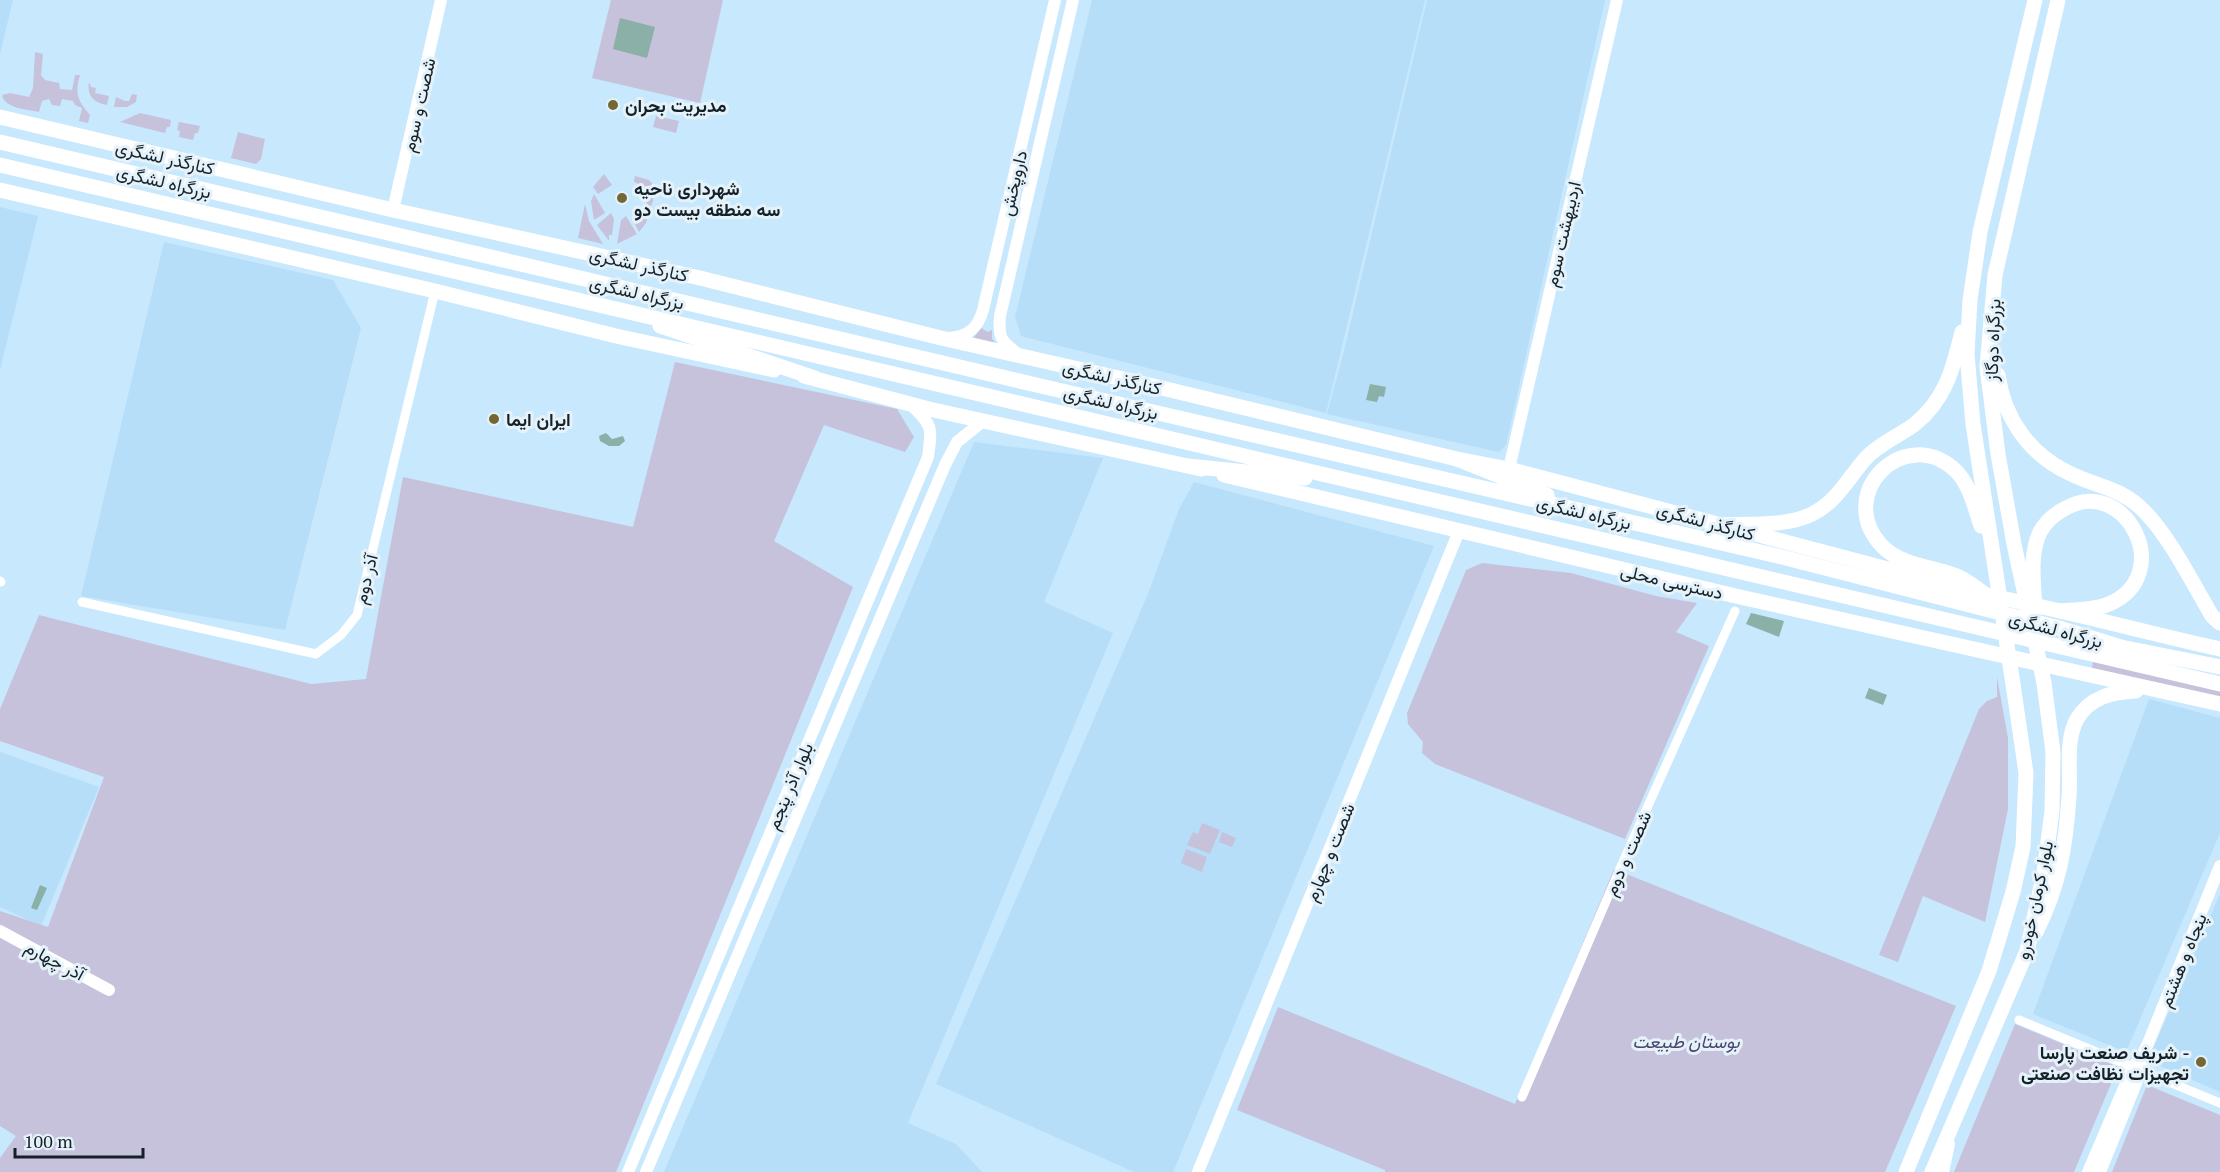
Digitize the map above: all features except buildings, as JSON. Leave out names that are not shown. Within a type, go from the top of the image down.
[{"type":"main road","name":"بزرگراه دوگاز","points":[[2013,684],[1973,424],[1967,354],[1970,300],[1980,232],[2035,0]]},
{"type":"main road","name":"بزرگراه دوگاز","points":[[2044,683],[2014,544],[1998,454],[1988,367],[1995,275],[2058,0]]},
{"type":"main road","name":"کنارگذر لشگری","points":[[0,117],[393,210],[700,278],[1021,357],[1141,383],[1457,459],[1509,469],[1986,595],[2220,649]]},
{"type":"main road","name":"بزرگراه لشگری","points":[[0,142],[1782,557],[2121,646],[2220,666]]},
{"type":"main road","name":"بزرگراه لشگری","points":[[0,165],[2220,684]]},
{"type":"main road","points":[[0,190],[435,291],[616,336],[815,378]]},
{"type":"main road","points":[[1721,525],[1793,520],[1812,514],[1830,502],[1868,456],[1879,446],[1916,424],[1935,403],[1950,377],[1970,300]]},
{"type":"main road","points":[[604,305],[687,336],[815,378],[910,405],[1188,466],[1380,487]]},
{"type":"main road","points":[[1990,323],[2000,388],[2008,414],[2024,439],[2043,457],[2067,472],[2123,494],[2145,512],[2167,542],[2212,616],[2220,623]]},
{"type":"main road","points":[[1986,595],[1960,578],[1904,559],[1884,548],[1871,531],[1866,515],[1870,483],[1881,469],[1899,458],[1921,455],[1941,460],[1958,473],[1970,492],[1995,569]]},
{"type":"main road","points":[[1457,459],[1609,518]]},
{"type":"main road","name":"دسترسی محلی","points":[[1188,466],[1740,597],[2157,690]]},
{"type":"main road","points":[[2037,649],[2034,555],[2040,532],[2054,514],[2075,503],[2099,502],[2117,510],[2129,520],[2138,536],[2143,558],[2139,576],[2127,592],[2110,604],[2060,611]]},
{"type":"main road","name":"بلوار کرمان خودرو","points":[[1932,1172],[2027,951],[2044,872],[2052,811],[2052,752],[2044,683]]},
{"type":"main road","name":"بلوار کرمان خودرو","points":[[1906,1172],[1989,971],[2013,892],[2023,847],[2026,773],[2013,684]]},
{"type":"main road","points":[[2027,951],[2048,908],[2061,867],[2067,820],[2072,735],[2076,720],[2089,704],[2107,694],[2120,691],[2157,690],[2220,704]]},
{"type":"street","name":"شصت و سوم","points":[[393,210],[441,0]]},
{"type":"street","name":"داروپخش","points":[[941,338],[960,338],[969,333],[980,320],[1055,0]]},
{"type":"street","name":"داروپخش","points":[[1021,357],[1002,341],[999,331],[1000,316],[1073,0]]},
{"type":"street","name":"اردیبهشت سوم","points":[[1509,469],[1617,0]]},
{"type":"street","name":"آذر دوم","points":[[82,602],[316,654],[341,635],[357,615],[435,291]]},
{"type":"street","points":[[983,310],[993,318],[1000,316]]},
{"type":"street","name":"بلوار آذر پنجم","points":[[628,1172],[928,457],[931,436],[928,421],[910,405]]},
{"type":"street","name":"بلوار آذر پنجم","points":[[646,1172],[945,465],[957,442],[983,421]]},
{"type":"street","name":"شصت و چهارم","points":[[1198,1172],[1459,531]]},
{"type":"street","name":"شصت و دوم","points":[[1522,1097],[1622,864],[1735,611]]},
{"type":"street","name":"پنجاه و هشتم","points":[[2100,1172],[2137,1069],[2220,866]]},
{"type":"street","name":"آذر چهارم","points":[[0,931],[109,990]]},
{"type":"street","points":[[2019,1020],[2220,1103]]},
{"type":"street","name":"پنجاه و هشتم","points":[[2088,1172],[2137,1069]]},
{"type":"street","points":[[1942,1172],[1954,1122]]},
{"type":"shaded area","points":[[0,0],[13,0],[0,54]]},
{"type":"shaded area","points":[[1092,0],[1425,0],[1326,413],[1021,336],[1015,317]]},
{"type":"shaded area","points":[[1427,0],[1605,0],[1506,445],[1499,452],[1327,414]]},
{"type":"shaded area","points":[[620,18],[655,27],[647,58],[613,49]]},
{"type":"shaded area","points":[[0,207],[38,216],[0,370]]},
{"type":"shaded area","points":[[164,242],[333,280],[361,328],[285,630],[81,596]]},
{"type":"shaded area","points":[[1370,384],[1386,387],[1384,397],[1379,396],[1377,402],[1366,400]]},
{"type":"shaded area","points":[[606,433],[612,439],[623,436],[625,441],[619,446],[609,446],[600,441],[599,436]]},
{"type":"shaded area","points":[[974,442],[1103,458],[1044,602],[1113,633],[908,1123],[956,1144],[982,1172],[664,1172]]},
{"type":"shaded area","points":[[1194,482],[1434,546],[1173,1172],[1134,1172],[936,1084],[1148,594],[1179,509]]},
{"type":"shaded area","points":[[1751,613],[1784,621],[1779,637],[1746,624]]},
{"type":"shaded area","points":[[1869,688],[1887,695],[1883,705],[1865,698]]},
{"type":"shaded area","points":[[2149,699],[2220,718],[2220,833],[2126,1052],[2033,1014]]},
{"type":"shaded area","points":[[0,752],[99,787],[41,926],[0,907]]},
{"type":"shaded area","points":[[40,885],[47,888],[37,910],[31,908]]},
{"type":"shaded area","points":[[2220,894],[2220,1092],[2154,1063],[2150,1056]]},
{"type":"green space","points":[[611,0],[723,0],[700,103],[592,78]]},
{"type":"green space","points":[[35,52],[43,54],[41,75],[45,80],[59,83],[60,89],[72,90],[75,75],[80,75],[78,96],[90,115],[88,123],[79,121],[82,108],[75,105],[73,101],[62,99],[60,106],[52,105],[49,99],[42,101],[39,112],[17,108],[4,100],[2,95],[10,93],[29,97],[33,88]]},
{"type":"green space","points":[[89,82],[91,87],[96,88],[95,93],[109,96],[107,105],[92,98]]},
{"type":"green space","points":[[132,94],[137,95],[136,102],[127,107],[114,107],[116,97],[129,101]]},
{"type":"green space","points":[[140,113],[171,120],[170,127],[167,127],[165,133],[120,122]]},
{"type":"green space","points":[[656,116],[679,121],[676,133],[653,127]]},
{"type":"green space","points":[[179,122],[200,126],[193,140],[179,137],[180,131],[177,130]]},
{"type":"green space","points":[[238,132],[265,139],[261,159],[256,164],[231,158]]},
{"type":"green space","points":[[604,174],[612,185],[598,194],[593,187]]},
{"type":"green space","points":[[635,176],[652,183],[653,201],[649,207],[636,190]]},
{"type":"green space","points":[[594,194],[605,213],[594,220],[591,201]]},
{"type":"green space","points":[[585,204],[589,221],[603,244],[578,238]]},
{"type":"green space","points":[[650,209],[646,223],[639,232],[633,220]]},
{"type":"green space","points":[[611,213],[614,219],[609,241],[597,225]]},
{"type":"green space","points":[[626,216],[637,234],[617,244],[621,220]]},
{"type":"green space","points":[[981,328],[988,332],[992,330],[992,339],[996,344],[973,339]]},
{"type":"green space","points":[[675,362],[897,409],[914,437],[905,452],[824,425],[774,541],[853,587],[616,1172],[0,1172],[0,1158],[16,1136],[0,1126],[0,911],[48,927],[104,777],[0,741],[0,709],[39,615],[311,684],[366,679],[403,477],[633,527]]},
{"type":"green space","points":[[1482,563],[1571,573],[1656,596],[1697,603],[1676,632],[1709,646],[1625,839],[1435,764],[1422,753],[1423,742],[1408,724],[1407,713],[1466,570]]},
{"type":"green space","points":[[2093,661],[2220,690],[2220,699],[2092,669]]},
{"type":"green space","points":[[1997,677],[2008,738],[2008,809],[1985,922],[1923,896],[1898,962],[1879,955],[1979,709],[1987,701],[1997,697]]},
{"type":"green space","points":[[1202,823],[1220,830],[1210,854],[1187,845],[1193,832],[1198,834]]},
{"type":"green space","points":[[1222,832],[1236,838],[1232,847],[1219,842]]},
{"type":"green space","points":[[1186,849],[1207,857],[1202,872],[1181,863]]},
{"type":"green space","name":"بوستان طبیعت","points":[[1614,869],[1956,1006],[1885,1172],[1385,1172],[1385,1170],[1237,1110],[1278,1007],[1515,1104]]},
{"type":"green space","points":[[2015,1024],[2118,1067],[2074,1172],[1954,1172]]},
{"type":"green space","points":[[2147,1085],[2220,1115],[2220,1172],[2112,1172]]},
{"type":"place","name":"مدیریت بحران","points":[[613,105]]},
{"type":"place","name":"شهرداری ناحیه سه منطقه بیست دو","points":[[622,198]]},
{"type":"place","name":"ایران ایما","points":[[494,419]]},
{"type":"place","name":"شریف صنعت پارسا - تجهیزات نظافت صنعتی","points":[[2201,1062]]}]
